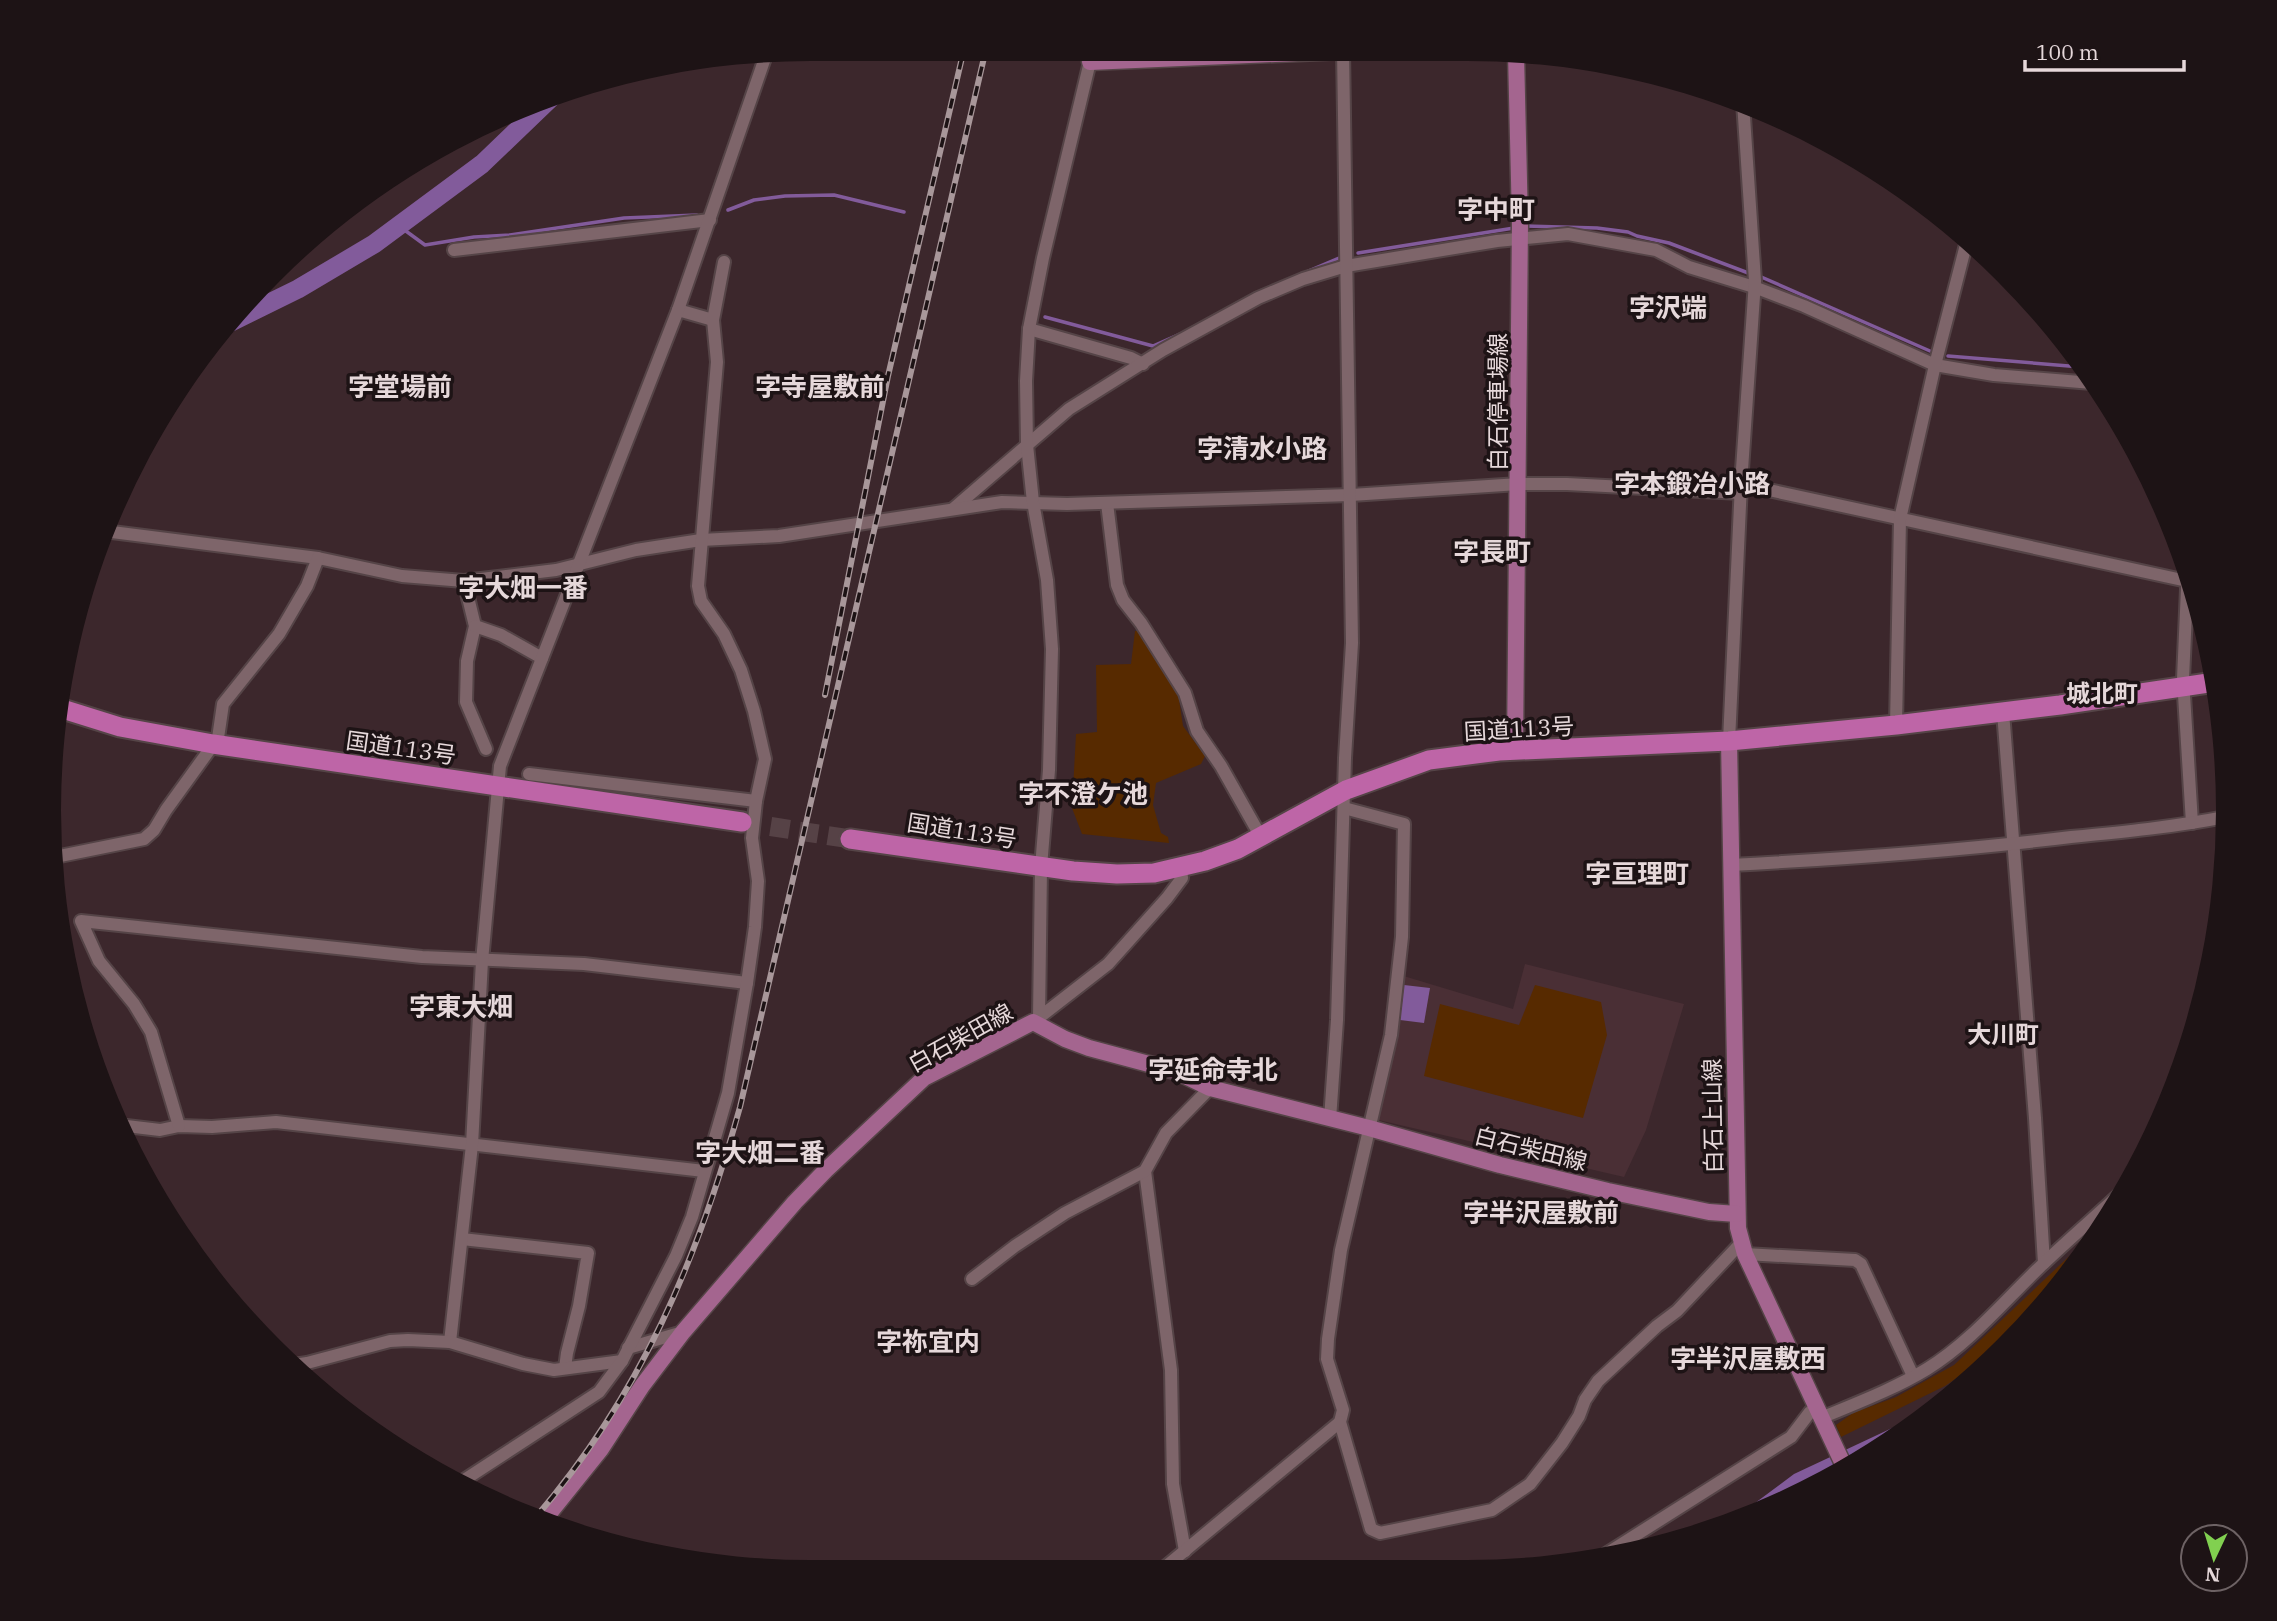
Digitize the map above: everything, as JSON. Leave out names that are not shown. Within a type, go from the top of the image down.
[{"type":"highway","name":"国道113号","points":[[850,839],[1041,867],[1117,874],[1154,873],[1181,868],[1238,849],[1429,760],[1515,750],[1729,741],[1896,726],[2204,684]]},
{"type":"highway","name":"国道113号","points":[[68,711],[120,727],[214,744],[742,822]]},
{"type":"main road","name":"白石停車場線","points":[[1515,750],[1520,232],[1516,63]]},
{"type":"main road","name":"白石上山線","points":[[1729,741],[1737,1214],[1743,1248],[1841,1459]]},
{"type":"main road","name":"白石柴田線","points":[[550,1513],[601,1449],[642,1386],[683,1332],[825,1170],[924,1078],[1036,1020],[1065,1040],[1175,1071],[1210,1088],[1608,1191],[1709,1212],[1737,1214]]},
{"type":"street","points":[[1036,1020],[1041,867],[1050,745],[1052,649],[1047,580],[1033,502],[1027,445],[1026,381],[1029,330],[1043,258],[1090,61]]},
{"type":"street","points":[[1330,1119],[1337,1020],[1345,758],[1352,643],[1343,61]]},
{"type":"street","points":[[450,1342],[472,1145],[482,961],[501,761],[678,310],[763,63]]},
{"type":"street","points":[[1729,741],[1754,280],[1744,115]]},
{"type":"street","points":[[454,250],[710,220]]},
{"type":"street","points":[[953,509],[1069,410],[1163,350],[1258,298],[1303,279],[1346,266],[1520,232],[1568,234],[1623,242],[1656,250],[1689,267],[1754,280],[1804,306],[1936,365],[1994,375],[2081,382]]},
{"type":"street","points":[[1896,726],[1900,519],[1965,251]]},
{"type":"street","points":[[469,1477],[599,1392],[622,1361],[676,1256],[692,1217],[728,1093],[755,927],[758,881],[752,838],[765,759],[741,670],[724,634],[701,601],[698,586],[717,362],[713,320],[724,262]]},
{"type":"street","points":[[678,310],[713,320]]},
{"type":"street","points":[[1029,330],[1131,358],[1143,364]]},
{"type":"street","points":[[115,532],[318,558],[402,576],[464,581],[556,570],[636,550],[701,540],[779,536],[1002,502],[1107,503],[1567,484],[1741,488],[2179,579]]},
{"type":"street","points":[[1107,503],[1118,585],[1123,600],[1185,692],[1197,731],[1221,766],[1261,837]]},
{"type":"street","points":[[63,855],[144,839],[154,830],[218,738],[223,704],[279,635],[307,586],[318,558]]},
{"type":"street","points":[[464,581],[475,626],[467,661],[466,702],[486,749]]},
{"type":"street","points":[[2186,604],[2183,687],[2192,824]]},
{"type":"street","points":[[475,626],[502,635],[542,658]]},
{"type":"street","points":[[2003,712],[2035,1118],[2043,1263]]},
{"type":"street","points":[[529,774],[756,801]]},
{"type":"street","points":[[1345,799],[1404,824],[1402,937],[1391,1035],[1340,1250],[1327,1359],[1343,1410],[1340,1422],[1371,1529],[1380,1533],[1492,1510],[1530,1484],[1562,1443],[1598,1381],[1743,1248],[1855,1260],[1861,1264],[1913,1376]]},
{"type":"street","points":[[1730,865],[1846,859],[2014,844],[2216,819]]},
{"type":"street","points":[[1036,1020],[1108,964],[1167,898],[1182,878],[1181,868]]},
{"type":"street","points":[[179,1126],[150,1032],[134,1004],[99,961],[81,921],[422,957],[584,964],[747,984]]},
{"type":"street","points":[[972,1279],[1065,1213],[1145,1171],[1166,1133],[1210,1088]]},
{"type":"street","points":[[132,1127],[160,1130],[179,1126],[212,1127],[276,1122],[704,1171]]},
{"type":"street","points":[[1145,1171],[1171,1370],[1173,1484],[1185,1551]]},
{"type":"street","points":[[1624,1542],[1791,1437],[1810,1412],[1821,1418],[1887,1390],[1927,1369],[1968,1337],[2096,1215]]},
{"type":"street","points":[[462,1239],[588,1252],[565,1368]]},
{"type":"street","points":[[628,1348],[683,1332]]},
{"type":"street","points":[[305,1363],[390,1341],[408,1340],[450,1342],[523,1364],[554,1370],[622,1361]]},
{"type":"street","points":[[1174,1560],[1340,1422]]},
{"type":"shaded area","points":[[1135,631],[1143,631],[1178,693],[1183,726],[1205,756],[1201,764],[1156,783],[1153,805],[1161,833],[1168,837],[1169,843],[1082,834],[1072,808],[1076,734],[1097,732],[1096,665],[1131,664]]},
{"type":"shaded area","points":[[1525,964],[1684,1004],[1646,1130],[1624,1177],[1374,1119],[1397,974],[1513,1009]]},
{"type":"shaded area","points":[[1404,985],[1430,988],[1424,1023],[1400,1020]]},
{"type":"shaded area","points":[[1535,985],[1601,1002],[1607,1035],[1583,1118],[1424,1076],[1440,1004],[1519,1025]]},
{"type":"shaded area","points":[[2067,1258],[2030,1305],[1953,1381],[1841,1437],[1836,1425],[1853,1413],[1896,1397],[1954,1365]]},
{"type":"shaded area","points":[[1886,1431],[1841,1459],[1758,1500],[1794,1474]]},
{"type":"waterway","points":[[250,312],[298,289],[374,244],[482,164],[534,114]]},
{"type":"waterway","points":[[728,210],[754,200],[834,195],[904,212]]},
{"type":"waterway","points":[[399,226],[425,245],[624,218],[697,215]]},
{"type":"waterway","points":[[1525,226],[1597,228],[1628,232],[1669,243],[1751,274]]},
{"type":"waterway","points":[[1358,253],[1514,228]]},
{"type":"waterway","points":[[1306,272],[1339,258]]},
{"type":"waterway","points":[[1759,276],[1930,351]]},
{"type":"waterway","points":[[1045,317],[1153,346],[1180,334]]},
{"type":"waterway","points":[[1948,356],[2069,366]]},
{"type":"tunnel","points":[[742,822],[850,839]]},
{"type":"railway","points":[[825,695],[888,376],[961,61]]},
{"type":"railway","points":[[542,1510],[606,1423],[635,1374],[684,1272],[723,1164],[740,1107],[983,61]]},
{"type":"district","name":"字中町","points":[[1496,209]]},
{"type":"district","name":"字沢端","points":[[1668,307]]},
{"type":"district","name":"字堂場前","points":[[400,386]]},
{"type":"district","name":"字寺屋敷前","points":[[820,386]]},
{"type":"district","name":"字清水小路","points":[[1262,448]]},
{"type":"district","name":"字本鍛冶小路","points":[[1692,483]]},
{"type":"district","name":"字長町","points":[[1492,551]]},
{"type":"district","name":"字大畑一番","points":[[523,587]]},
{"type":"district","name":"城北町","points":[[2102,693]]},
{"type":"district","name":"字不澄ケ池","points":[[1083,793]]},
{"type":"district","name":"字亘理町","points":[[1637,873]]},
{"type":"district","name":"字東大畑","points":[[461,1006]]},
{"type":"district","name":"大川町","points":[[2003,1034]]},
{"type":"district","name":"字延命寺北","points":[[1213,1069]]},
{"type":"district","name":"字大畑二番","points":[[760,1152]]},
{"type":"district","name":"字半沢屋敷前","points":[[1541,1212]]},
{"type":"district","name":"字祢宜内","points":[[928,1341]]},
{"type":"district","name":"字半沢屋敷西","points":[[1748,1358]]}]
